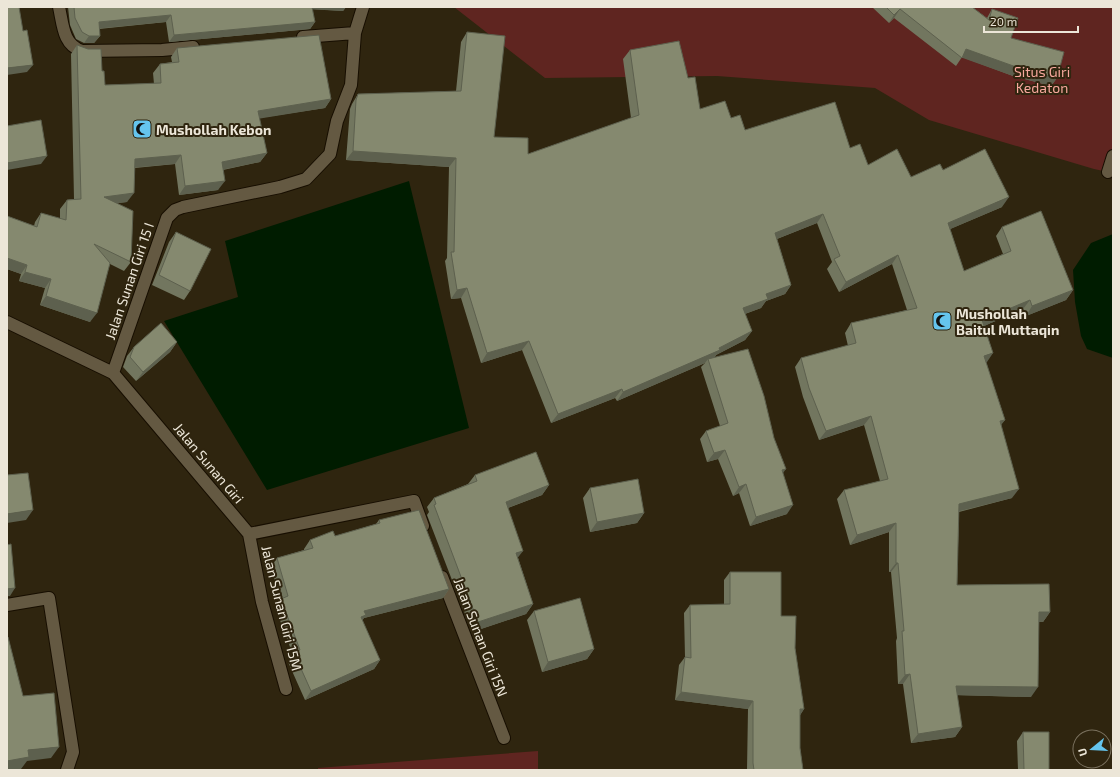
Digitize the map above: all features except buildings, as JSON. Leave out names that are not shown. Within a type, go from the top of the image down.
[{"type":"street","points":[[59,7],[67,40],[73,47],[82,51],[162,50],[209,46]]},
{"type":"street","name":"Jalan Sunan Giri 15 I","points":[[113,373],[167,218],[175,210],[183,206],[280,187],[306,179],[330,154],[337,121],[351,85],[355,33],[363,7]]},
{"type":"street","points":[[294,38],[355,33]]},
{"type":"street","points":[[1108,172],[1113,156]]},
{"type":"street","name":"Jalan Sunan Giri","points":[[7,322],[113,373],[249,534]]},
{"type":"street","points":[[249,534],[414,501],[428,538]]},
{"type":"street","name":"Jalan Sunan Giri 15M","points":[[249,534],[262,602],[286,689]]},
{"type":"street","name":"Jalan Sunan Giri 15N","points":[[439,568],[504,738]]},
{"type":"street","points":[[7,605],[49,598],[73,752],[67,770]]},
{"type":"green space","name":"Situs Giri Kedaton","points":[[454,7],[1113,7],[1113,156],[1108,172],[1094,169],[929,120],[875,88],[717,76],[545,78]]},
{"type":"green space","points":[[538,751],[538,770],[318,770],[318,768]]},
{"type":"shaded area","points":[[409,181],[469,428],[267,490],[164,321],[238,297],[225,241]]},
{"type":"shaded area","points":[[1113,234],[1113,358],[1087,349],[1081,336],[1075,302],[1073,270],[1091,243]]},
{"type":"place","name":"Mushollah Kebon","points":[[142,129]]},
{"type":"place","name":"Mushollah Baitul Muttaqin","points":[[942,321]]}]
